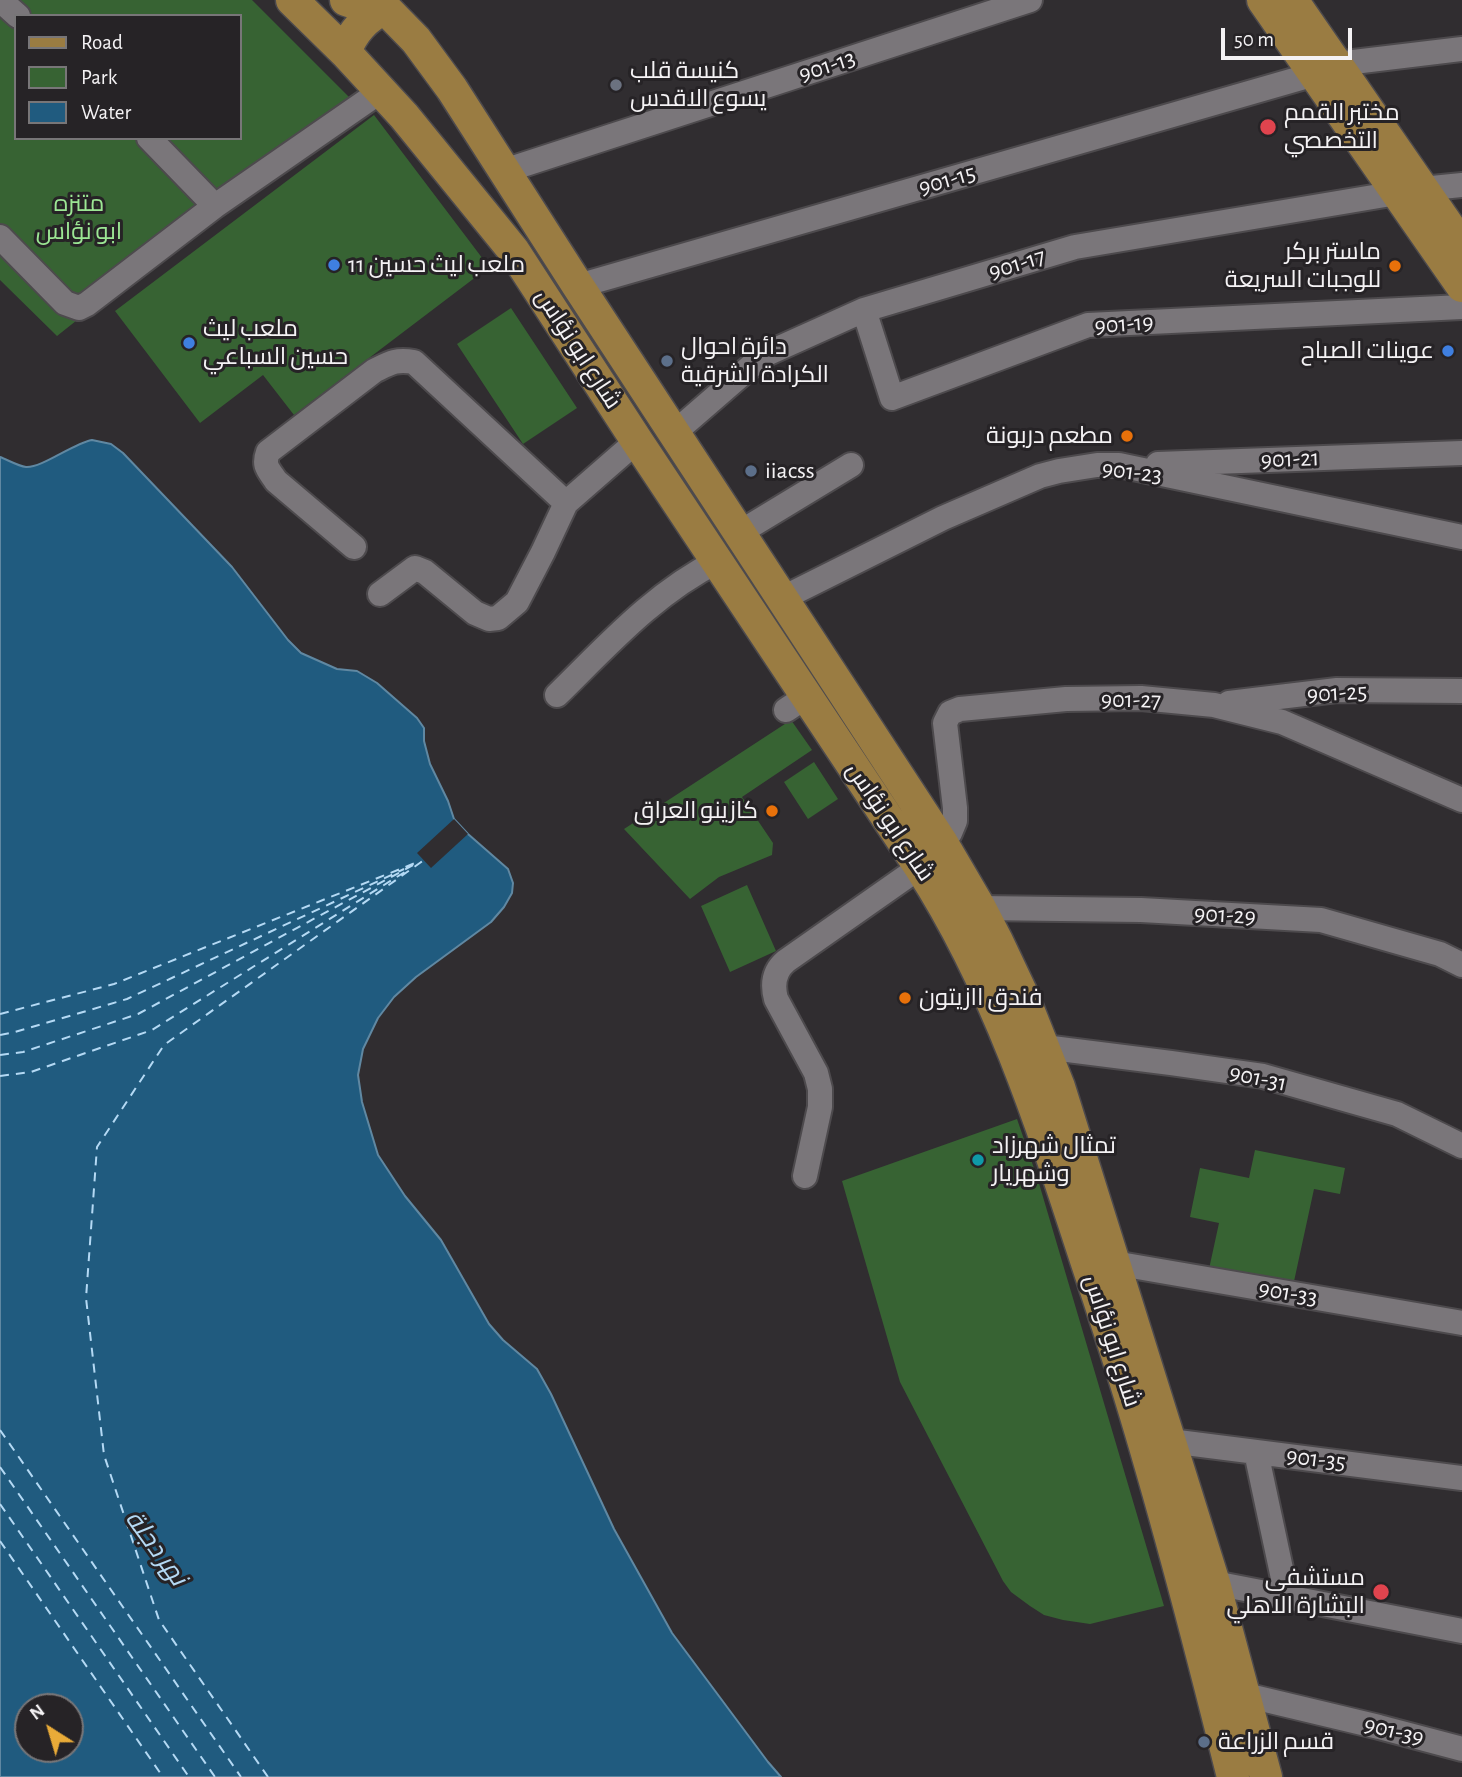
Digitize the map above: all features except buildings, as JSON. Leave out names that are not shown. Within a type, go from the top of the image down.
[{"type":"main road","name":"شارع ابو نؤاس","points":[[292,0],[404,116],[513,250],[718,561],[797,703],[920,867],[957,929],[1015,1055],[1048,1144],[1129,1393],[1196,1630],[1233,1777]]},
{"type":"main road","points":[[346,0],[365,6],[388,3]]},
{"type":"main road","points":[[1263,0],[1326,69]]},
{"type":"main road","points":[[1292,0],[1326,69],[1409,191],[1462,286]]},
{"type":"main road","name":"شارع ابو نؤاس","points":[[388,3],[435,64],[942,843],[980,908],[1022,994],[1065,1107],[1214,1583],[1266,1777]]},
{"type":"main road","points":[[345,52],[360,25],[388,3]]},
{"type":"main road","points":[[1409,191],[1462,246]]},
{"type":"street","points":[[0,0],[16,14]]},
{"type":"street","name":"901-13","points":[[504,171],[1030,0]]},
{"type":"street","name":"901-15","points":[[578,286],[1326,69],[1462,48]]},
{"type":"street","points":[[0,237],[65,303],[79,307],[87,304],[215,206],[381,91]]},
{"type":"street","points":[[151,140],[215,206]]},
{"type":"street","name":"901-17","points":[[674,433],[764,355],[864,310],[1075,247],[1409,191],[1462,185]]},
{"type":"street","name":"901-19","points":[[864,310],[891,398],[1088,325],[1462,307]]},
{"type":"street","points":[[354,547],[276,481],[264,461],[268,452],[374,371],[393,361],[414,362],[566,503]]},
{"type":"street","points":[[380,594],[415,568],[425,572],[475,613],[489,619],[498,618],[517,602],[566,503],[637,441]]},
{"type":"street","name":"901-21","points":[[1119,466],[1462,453]]},
{"type":"street","points":[[739,533],[851,465]]},
{"type":"street","name":"901-23","points":[[783,598],[943,519],[1040,476],[1097,465],[1119,466],[1462,537]]},
{"type":"street","points":[[557,695],[632,620],[656,600],[718,561]]},
{"type":"street","name":"901-25","points":[[1214,705],[1336,690],[1462,691]]},
{"type":"street","name":"901-27","points":[[805,1176],[820,1107],[820,1089],[816,1073],[776,999],[776,975],[781,965],[790,957],[920,867],[950,832],[955,808],[945,723],[950,713],[960,709],[1066,699],[1140,698],[1214,705],[1282,722],[1462,800]]},
{"type":"street","name":"901-29","points":[[980,908],[1140,910],[1321,920],[1440,954],[1462,965]]},
{"type":"street","name":"901-31","points":[[1044,1047],[1262,1076],[1397,1114],[1462,1146]]},
{"type":"street","name":"901-33","points":[[1114,1263],[1462,1323]]},
{"type":"street","name":"901-35","points":[[1170,1441],[1462,1478]]},
{"type":"street","points":[[1256,1452],[1287,1597]]},
{"type":"street","points":[[1214,1583],[1462,1631]]},
{"type":"street","name":"901-39","points":[[1245,1695],[1462,1749]]},
{"type":"green space","name":"متنزه ابو نؤاس","points":[[0,0],[252,0],[353,101],[57,336],[0,280]]},
{"type":"green space","points":[[374,115],[489,267],[294,415],[263,375],[200,423],[115,311]]},
{"type":"green space","points":[[511,308],[577,408],[523,444],[457,344]]},
{"type":"green space","points":[[791,720],[812,750],[742,797],[773,843],[772,855],[719,877],[690,899],[624,829]]},
{"type":"green space","points":[[814,762],[838,799],[808,819],[784,782]]},
{"type":"green space","points":[[747,885],[776,951],[730,972],[701,906]]},
{"type":"green space","points":[[1017,1119],[1038,1180],[1164,1606],[1090,1624],[1044,1615],[1011,1592],[1003,1581],[900,1382],[842,1181]]},
{"type":"green space","points":[[1255,1150],[1345,1168],[1340,1194],[1314,1189],[1293,1286],[1209,1269],[1219,1223],[1190,1217],[1200,1168],[1249,1178]]},
{"type":"water","name":"نهر دجلة","points":[[92,440],[111,444],[123,453],[232,567],[301,653],[337,669],[357,671],[377,683],[417,718],[424,728],[424,741],[430,764],[454,819],[508,869],[513,883],[512,893],[491,922],[416,977],[394,997],[378,1018],[363,1049],[358,1075],[362,1102],[378,1155],[405,1196],[441,1240],[489,1324],[537,1369],[614,1529],[672,1633],[781,1777],[0,1777],[0,457],[26,467],[49,460]]},
{"type":"pier","points":[[454,819],[468,834],[431,868],[417,853]]},
{"type":"ferry route","points":[[268,1777],[159,1620],[104,1455],[86,1298],[97,1147],[164,1045],[424,860]]},
{"type":"ferry route","points":[[0,1014],[114,984],[420,861]]},
{"type":"ferry route","points":[[0,1055],[23,1052],[138,1014],[417,863]]},
{"type":"ferry route","points":[[0,1035],[127,999],[404,869]]},
{"type":"ferry route","points":[[0,1076],[31,1072],[152,1030],[408,870]]},
{"type":"ferry route","points":[[0,1430],[241,1777]]},
{"type":"ferry route","points":[[0,1467],[215,1777]]},
{"type":"ferry route","points":[[0,1504],[189,1777]]},
{"type":"ferry route","points":[[0,1541],[163,1777]]},
{"type":"place","name":"كنيسة قلب يسوع الاقدس","points":[[616,85]]},
{"type":"place","name":"مختبر القمم التخصصي","points":[[1268,127]]},
{"type":"place","name":"ملعب ليث حسين 11","points":[[334,265]]},
{"type":"place","name":"ماستر بركر للوجبات السريعة","points":[[1395,266]]},
{"type":"place","name":"ملعب ليث حسين السباعي","points":[[189,343]]},
{"type":"place","name":"عوينات الصباح","points":[[1448,351]]},
{"type":"place","name":"دائرة احوال الكرادة الشرقية","points":[[667,361]]},
{"type":"place","name":"مطعم دربونة","points":[[1127,436]]},
{"type":"place","name":"iiacss","points":[[751,471]]},
{"type":"place","name":"كازينو العراق","points":[[772,811]]},
{"type":"place","name":"فندق اازيتون","points":[[905,998]]},
{"type":"place","name":"تمثال شهرزاد وشهريار","points":[[978,1160]]},
{"type":"place","name":"مستشفى البشارة الاهلي","points":[[1381,1592]]},
{"type":"place","name":"قسم الزراعة","points":[[1204,1742]]}]
